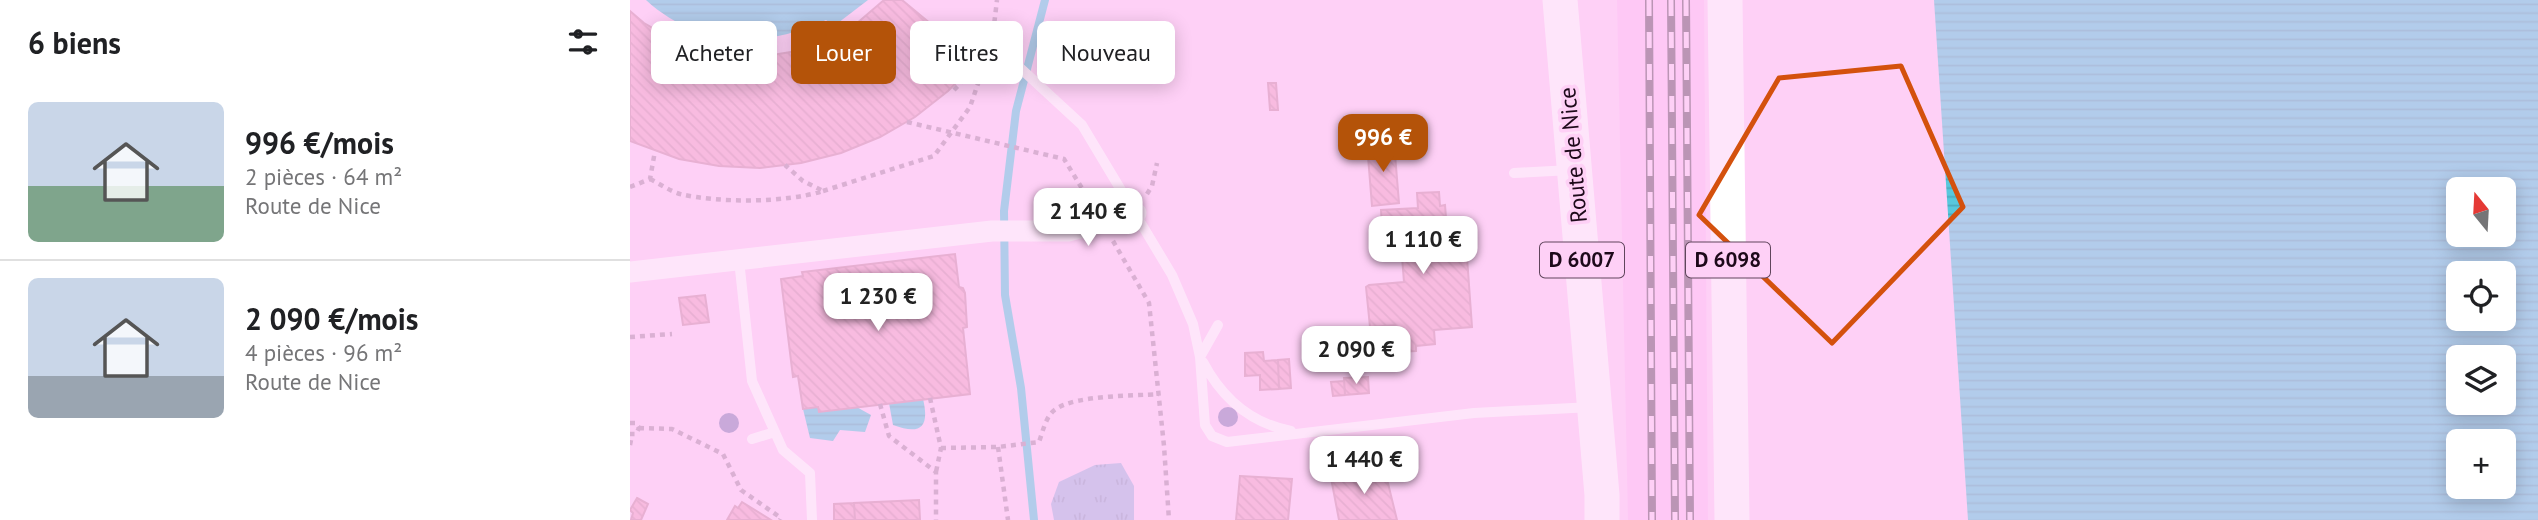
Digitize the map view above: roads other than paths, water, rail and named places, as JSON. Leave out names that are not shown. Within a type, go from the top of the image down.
[{"type":"main road","name":"Route de Nice","points":[[1560,0],[1602,520]]},
{"type":"main road","name":"D 6098","points":[[1725,0],[1732,520]]},
{"type":"street","points":[[630,272],[992,231],[1068,231],[1136,213]]},
{"type":"lane","points":[[1023,70],[1082,125],[1172,275],[1193,324],[1200,357],[1205,425],[1212,436],[1227,442],[1474,413],[1594,407]]},
{"type":"lane","points":[[1514,173],[1574,170]]},
{"type":"lane","points":[[739,260],[752,381],[783,450],[810,473],[811,520]]},
{"type":"lane","points":[[1200,357],[1218,325]]},
{"type":"lane","points":[[1200,357],[1215,385],[1233,403],[1259,420],[1301,433]]},
{"type":"lane","points":[[752,439],[775,432]]},
{"type":"waterway","points":[[1034,520],[1021,388],[1005,295],[1004,211],[1016,111],[1045,0]]},
{"type":"railway","points":[[1649,0],[1652,520]]},
{"type":"railway","points":[[1671,0],[1675,520]]},
{"type":"railway","points":[[1686,0],[1690,520]]}]
